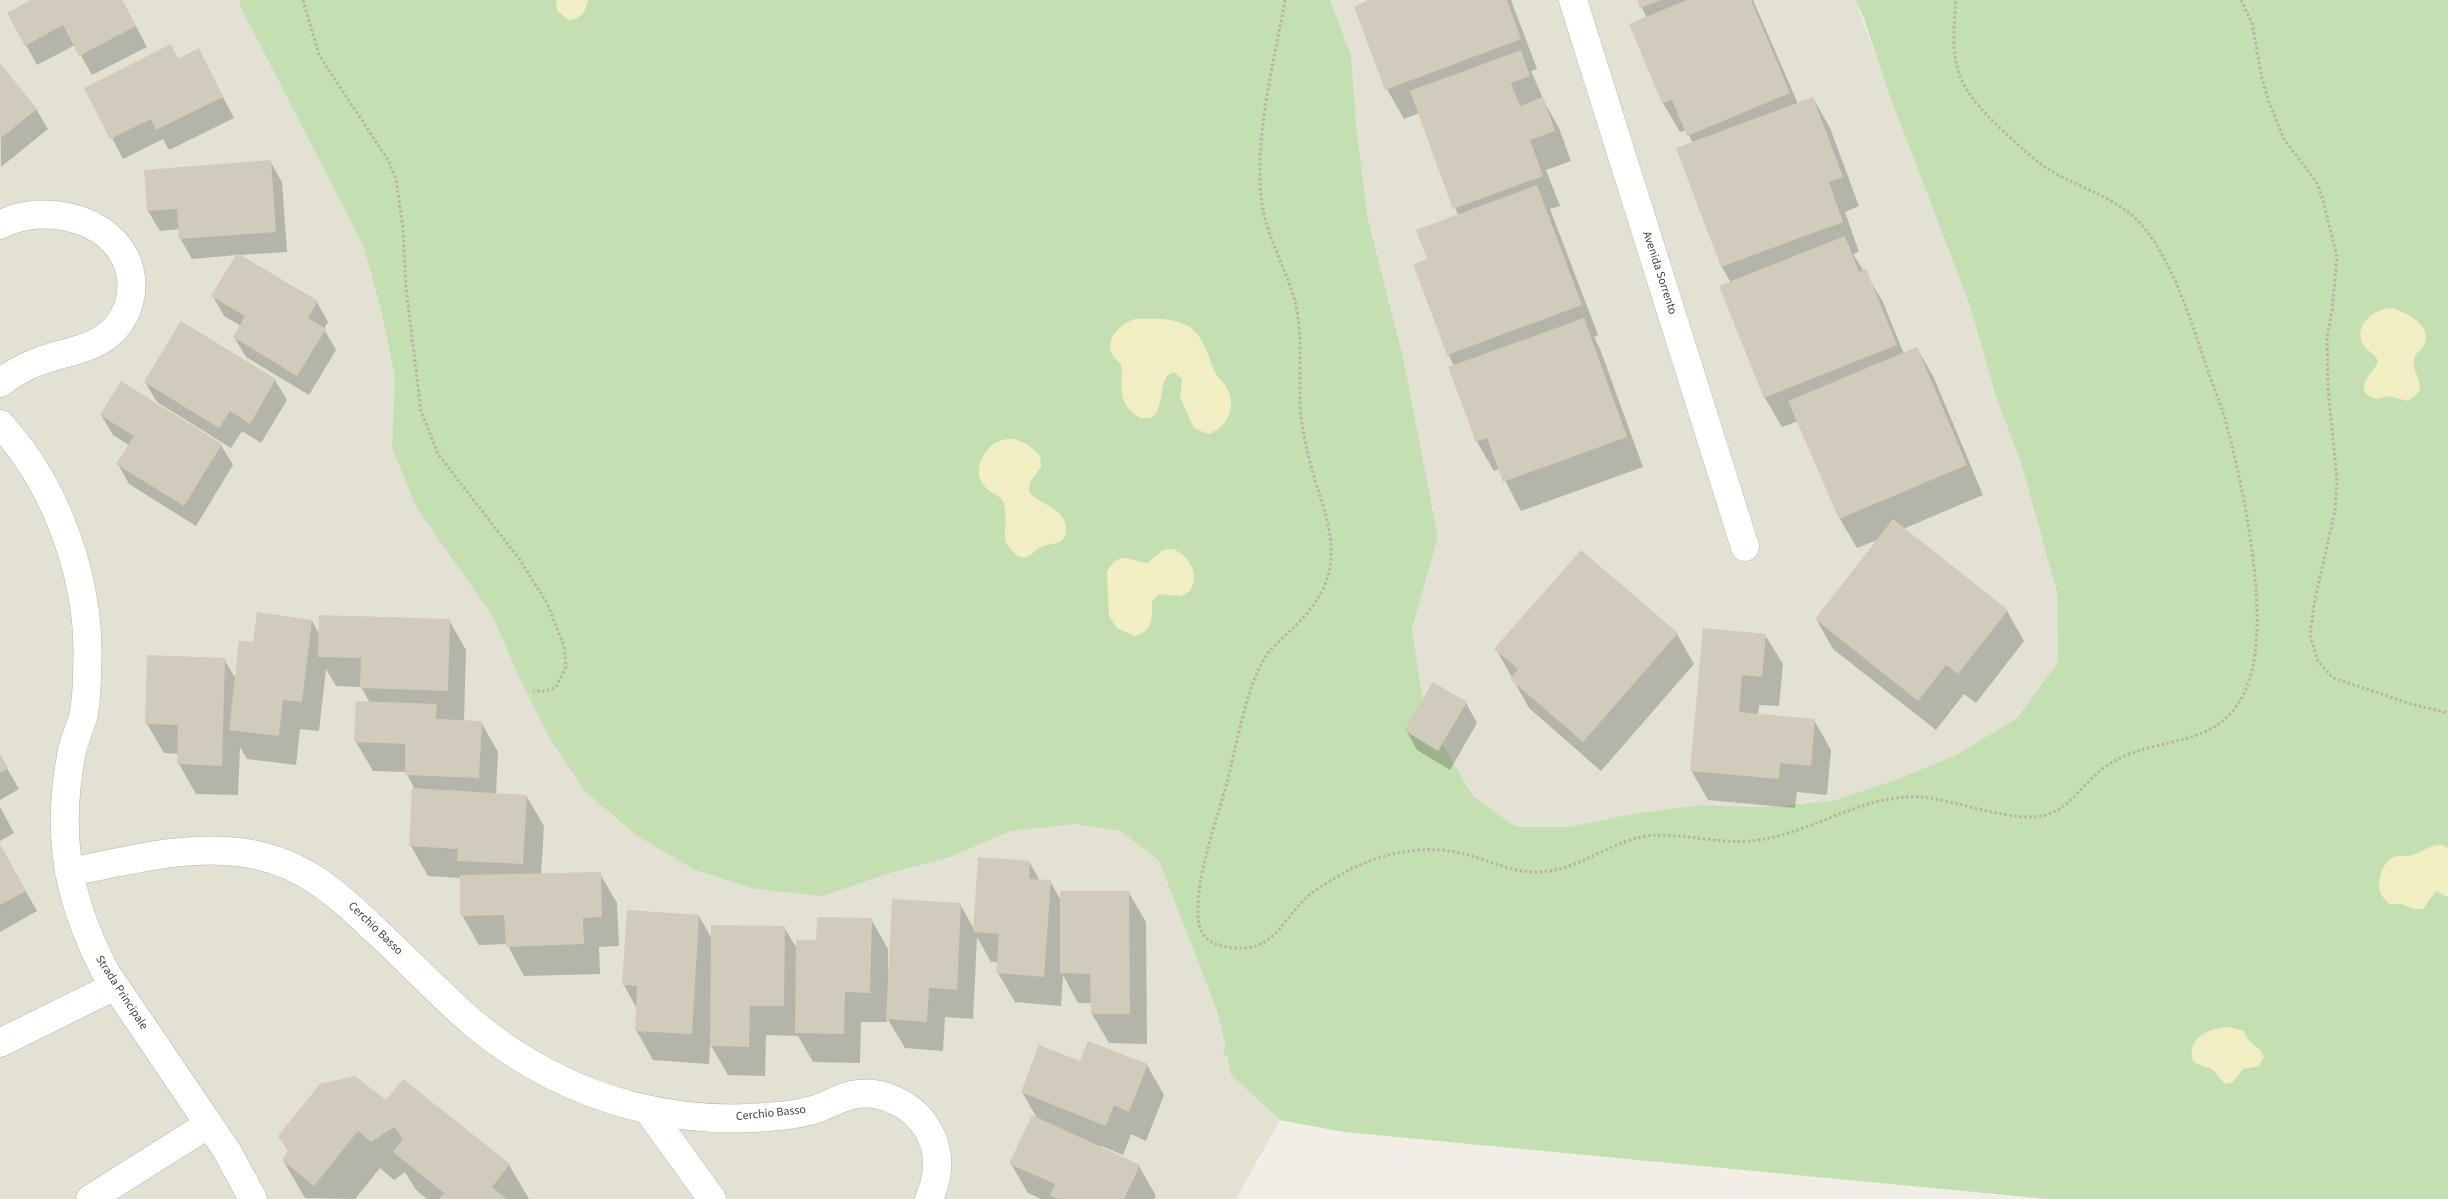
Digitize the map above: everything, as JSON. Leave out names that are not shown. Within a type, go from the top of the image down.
[{"type":"street","name":"Avenida Sorrento","points":[[1573,0],[1746,547]]},
{"type":"street","points":[[0,225],[26,216],[44,215],[79,220],[94,225],[112,239],[122,251],[130,273],[132,288],[126,311],[118,325],[107,336],[94,344],[23,368],[0,383]]},
{"type":"street","name":"Strada Principale","points":[[0,424],[32,468],[53,505],[69,544],[80,586],[86,628],[88,670],[84,712],[71,753],[66,784],[64,825],[69,872],[78,913],[90,942],[115,986],[227,1151],[253,1199]]},
{"type":"street","name":"Cerchio Basso","points":[[69,872],[191,851],[216,850],[264,857],[287,865],[309,875],[337,893],[473,1023],[508,1050],[548,1074],[589,1092],[648,1109],[677,1115],[722,1119],[768,1117],[812,1110],[852,1095],[869,1094],[886,1097],[908,1108],[921,1120],[930,1134],[936,1150],[938,1167],[935,1184],[929,1199]]},
{"type":"street","points":[[0,1044],[115,986]]},
{"type":"street","points":[[648,1109],[712,1199]]},
{"type":"street","points":[[90,1199],[209,1124]]},
{"type":"path","points":[[303,0],[319,55],[388,160],[396,179],[403,228],[406,288],[418,388],[421,411],[429,432],[438,454],[536,584],[557,623],[564,646],[566,668],[556,687],[546,691],[533,690]]},
{"type":"path","points":[[1285,0],[1262,138],[1260,181],[1262,211],[1269,233],[1285,269],[1299,323],[1300,409],[1309,459],[1332,537],[1330,569],[1320,597],[1267,653],[1253,684],[1207,859],[1199,895],[1198,915],[1200,931],[1211,943],[1232,948],[1265,943],[1279,931],[1305,898],[1327,883],[1354,868],[1387,855],[1402,852],[1441,849],[1532,872],[1554,870],[1581,862],[1628,840],[1656,835],[1749,841],[1807,827],[1897,796],[1942,799],[2027,818],[2047,816],[2080,793],[2094,776],[2111,762],[2133,753],[2201,735],[2230,715],[2249,682],[2253,662],[2257,605],[2254,574],[2235,462],[2224,415],[2194,332],[2161,252],[2142,224],[2119,204],[2058,175],[2032,159],[1974,104],[1960,78],[1952,46],[1956,0]]},
{"type":"path","points":[[2241,0],[2252,23],[2262,79],[2270,105],[2284,139],[2317,183],[2337,257],[2332,311],[2327,337],[2328,388],[2337,480],[2335,511],[2315,600],[2310,634],[2318,662],[2333,678],[2411,704],[2448,713]]},
{"type":"shaded area","points":[[0,0],[240,0],[240,6],[363,245],[382,314],[395,378],[392,448],[416,507],[493,617],[519,677],[549,737],[887,874],[950,857],[1011,831],[1077,823],[1121,831],[1159,861],[1217,1011],[1231,1075],[1280,1120],[1236,1199],[0,1199]]},
{"type":"shaded area","points":[[1330,0],[1855,0],[1970,306],[1996,397],[2021,463],[2057,592],[2058,662],[2017,718],[1956,755],[1895,780],[1832,801],[1764,807],[1699,805],[1632,814],[1568,827],[1516,827],[1473,796],[1425,714],[1412,629],[1438,537],[1403,357],[1368,219],[1357,133],[1351,55]]},
{"type":"green space","points":[[240,0],[1330,0],[1351,55],[1357,133],[1368,219],[1403,357],[1438,537],[1412,629],[1425,714],[1473,796],[1516,827],[1568,827],[1632,814],[1699,805],[1764,807],[1832,801],[1895,780],[1956,755],[2017,718],[2058,662],[2057,592],[2021,463],[1996,397],[1970,306],[1889,94],[1863,16],[1855,0],[2448,0],[2448,1199],[2048,1199],[1344,1132],[1280,1120],[1231,1075],[1227,1056],[1223,1054],[1225,1045],[1217,1011],[1159,861],[1121,831],[1077,824],[1011,831],[950,857],[887,874],[822,896],[755,889],[695,870],[636,835],[585,791],[549,737],[519,677],[493,617],[416,507],[392,448],[395,378],[382,314],[363,245],[240,6]]},
{"type":"sand","points":[[556,0],[588,0],[582,14],[577,18],[569,20],[557,11]]},
{"type":"sand","points":[[2391,308],[2403,312],[2416,320],[2421,325],[2426,336],[2424,345],[2414,359],[2414,367],[2420,389],[2408,401],[2389,396],[2375,399],[2364,391],[2365,382],[2378,362],[2361,340],[2362,326],[2371,315]]},
{"type":"sand","points":[[1135,319],[1172,320],[1179,322],[1192,329],[1200,338],[1216,374],[1226,386],[1230,395],[1231,409],[1229,416],[1221,427],[1208,434],[1194,428],[1180,397],[1182,379],[1174,372],[1165,379],[1157,412],[1152,418],[1140,418],[1127,406],[1122,394],[1121,365],[1112,354],[1110,346],[1113,336],[1117,331]]},
{"type":"sand","points":[[1014,439],[1027,444],[1040,455],[1041,467],[1030,482],[1029,491],[1033,496],[1061,515],[1065,521],[1066,529],[1062,540],[1041,547],[1030,556],[1024,558],[1016,555],[1006,543],[1004,504],[1000,497],[987,489],[982,483],[979,472],[981,461],[991,446],[1000,441]]},
{"type":"sand","points":[[1173,549],[1184,556],[1192,566],[1194,578],[1190,591],[1181,596],[1158,594],[1152,602],[1150,624],[1140,634],[1134,636],[1117,628],[1109,616],[1107,571],[1116,560],[1121,558],[1147,563],[1163,550]]},
{"type":"sand","points":[[2442,845],[2448,848],[2448,897],[2436,891],[2423,909],[2413,909],[2402,904],[2389,904],[2381,894],[2379,887],[2382,870],[2388,861],[2397,856],[2411,856],[2430,847]]},
{"type":"sand","points":[[2229,1027],[2244,1031],[2249,1040],[2260,1050],[2264,1057],[2259,1066],[2243,1069],[2233,1082],[2225,1084],[2212,1069],[2193,1061],[2192,1053],[2196,1040],[2201,1035],[2214,1029]]},
{"type":"building","points":[[31,0],[122,0],[136,26],[79,56],[63,25],[25,46],[7,13]]},
{"type":"building","points":[[1368,0],[1507,0],[1521,39],[1385,90],[1354,7]]},
{"type":"building","points":[[1637,0],[1661,0],[1640,8]]},
{"type":"building","points":[[1687,0],[1751,0],[1790,93],[1687,136],[1672,100],[1662,103],[1629,24]]},
{"type":"building","points":[[171,44],[178,59],[199,48],[223,97],[156,130],[151,119],[110,139],[84,88]]},
{"type":"building","points":[[1521,50],[1530,76],[1511,83],[1520,106],[1543,97],[1555,131],[1530,140],[1543,176],[1453,209],[1410,91]]},
{"type":"building","points":[[0,63],[37,109],[0,139]]},
{"type":"building","points":[[1813,97],[1843,177],[1829,182],[1843,222],[1721,267],[1676,148]]},
{"type":"building","points":[[271,160],[276,232],[179,239],[177,209],[147,211],[144,170]]},
{"type":"building","points":[[1537,185],[1582,305],[1447,355],[1413,264],[1427,259],[1416,230]]},
{"type":"building","points":[[1845,236],[1859,272],[1866,269],[1897,345],[1764,398],[1719,286]]},
{"type":"building","points":[[237,253],[318,301],[308,318],[326,329],[297,376],[233,337],[245,316],[211,296]]},
{"type":"building","points":[[1584,318],[1627,437],[1503,482],[1487,438],[1476,442],[1448,367]]},
{"type":"building","points":[[181,321],[276,379],[250,424],[230,411],[219,428],[144,382]]},
{"type":"building","points":[[1917,347],[1967,465],[1839,519],[1788,401]]},
{"type":"building","points":[[121,381],[222,444],[184,506],[116,464],[134,436],[100,415]]},
{"type":"building","points":[[1893,519],[2008,610],[1958,674],[1946,665],[1918,701],[1815,619]]},
{"type":"building","points":[[1581,550],[1678,633],[1583,742],[1510,679],[1518,669],[1494,649]]},
{"type":"building","points":[[257,612],[312,620],[302,702],[283,700],[279,736],[229,730],[239,641],[253,642]]},
{"type":"building","points":[[319,615],[450,619],[448,691],[360,688],[361,658],[318,657]]},
{"type":"building","points":[[1703,628],[1766,634],[1762,677],[1742,675],[1739,712],[1815,719],[1811,766],[1780,763],[1779,779],[1690,771]]},
{"type":"building","points":[[147,655],[225,658],[222,766],[177,764],[178,725],[145,724]]},
{"type":"building","points":[[1433,682],[1467,702],[1438,751],[1404,730]]},
{"type":"building","points":[[356,701],[437,704],[436,719],[482,721],[479,778],[405,775],[405,744],[354,742]]},
{"type":"building","points":[[0,754],[8,768],[0,773]]},
{"type":"building","points":[[412,788],[527,795],[523,864],[457,861],[458,849],[409,846]]},
{"type":"building","points":[[0,844],[26,891],[0,905]]},
{"type":"building","points":[[978,857],[1030,861],[1029,879],[1051,880],[1044,977],[996,973],[999,934],[973,932]]},
{"type":"building","points":[[601,872],[602,917],[583,918],[584,944],[506,947],[504,915],[460,916],[460,875]]},
{"type":"building","points":[[1060,891],[1129,891],[1130,1014],[1091,1014],[1090,974],[1060,973]]},
{"type":"building","points":[[892,899],[961,903],[957,990],[929,988],[927,1022],[886,1019]]},
{"type":"building","points":[[627,910],[699,915],[692,1034],[635,1031],[637,986],[622,985]]},
{"type":"building","points":[[817,917],[872,918],[870,993],[845,992],[844,1034],[795,1033],[796,940],[816,940]]},
{"type":"building","points":[[711,925],[785,926],[784,1006],[750,1006],[749,1047],[710,1046]]},
{"type":"building","points":[[1088,1041],[1148,1064],[1129,1112],[1114,1105],[1106,1126],[1021,1092],[1039,1045],[1080,1061]]},
{"type":"building","points":[[355,1076],[386,1100],[403,1079],[510,1164],[492,1187],[507,1199],[439,1199],[444,1193],[393,1152],[403,1139],[394,1127],[371,1142],[358,1131],[314,1186],[282,1160],[288,1151],[278,1136],[320,1084]]},
{"type":"building","points":[[1032,1115],[1140,1165],[1124,1199],[1058,1199],[1050,1195],[1055,1184],[1009,1164]]}]
